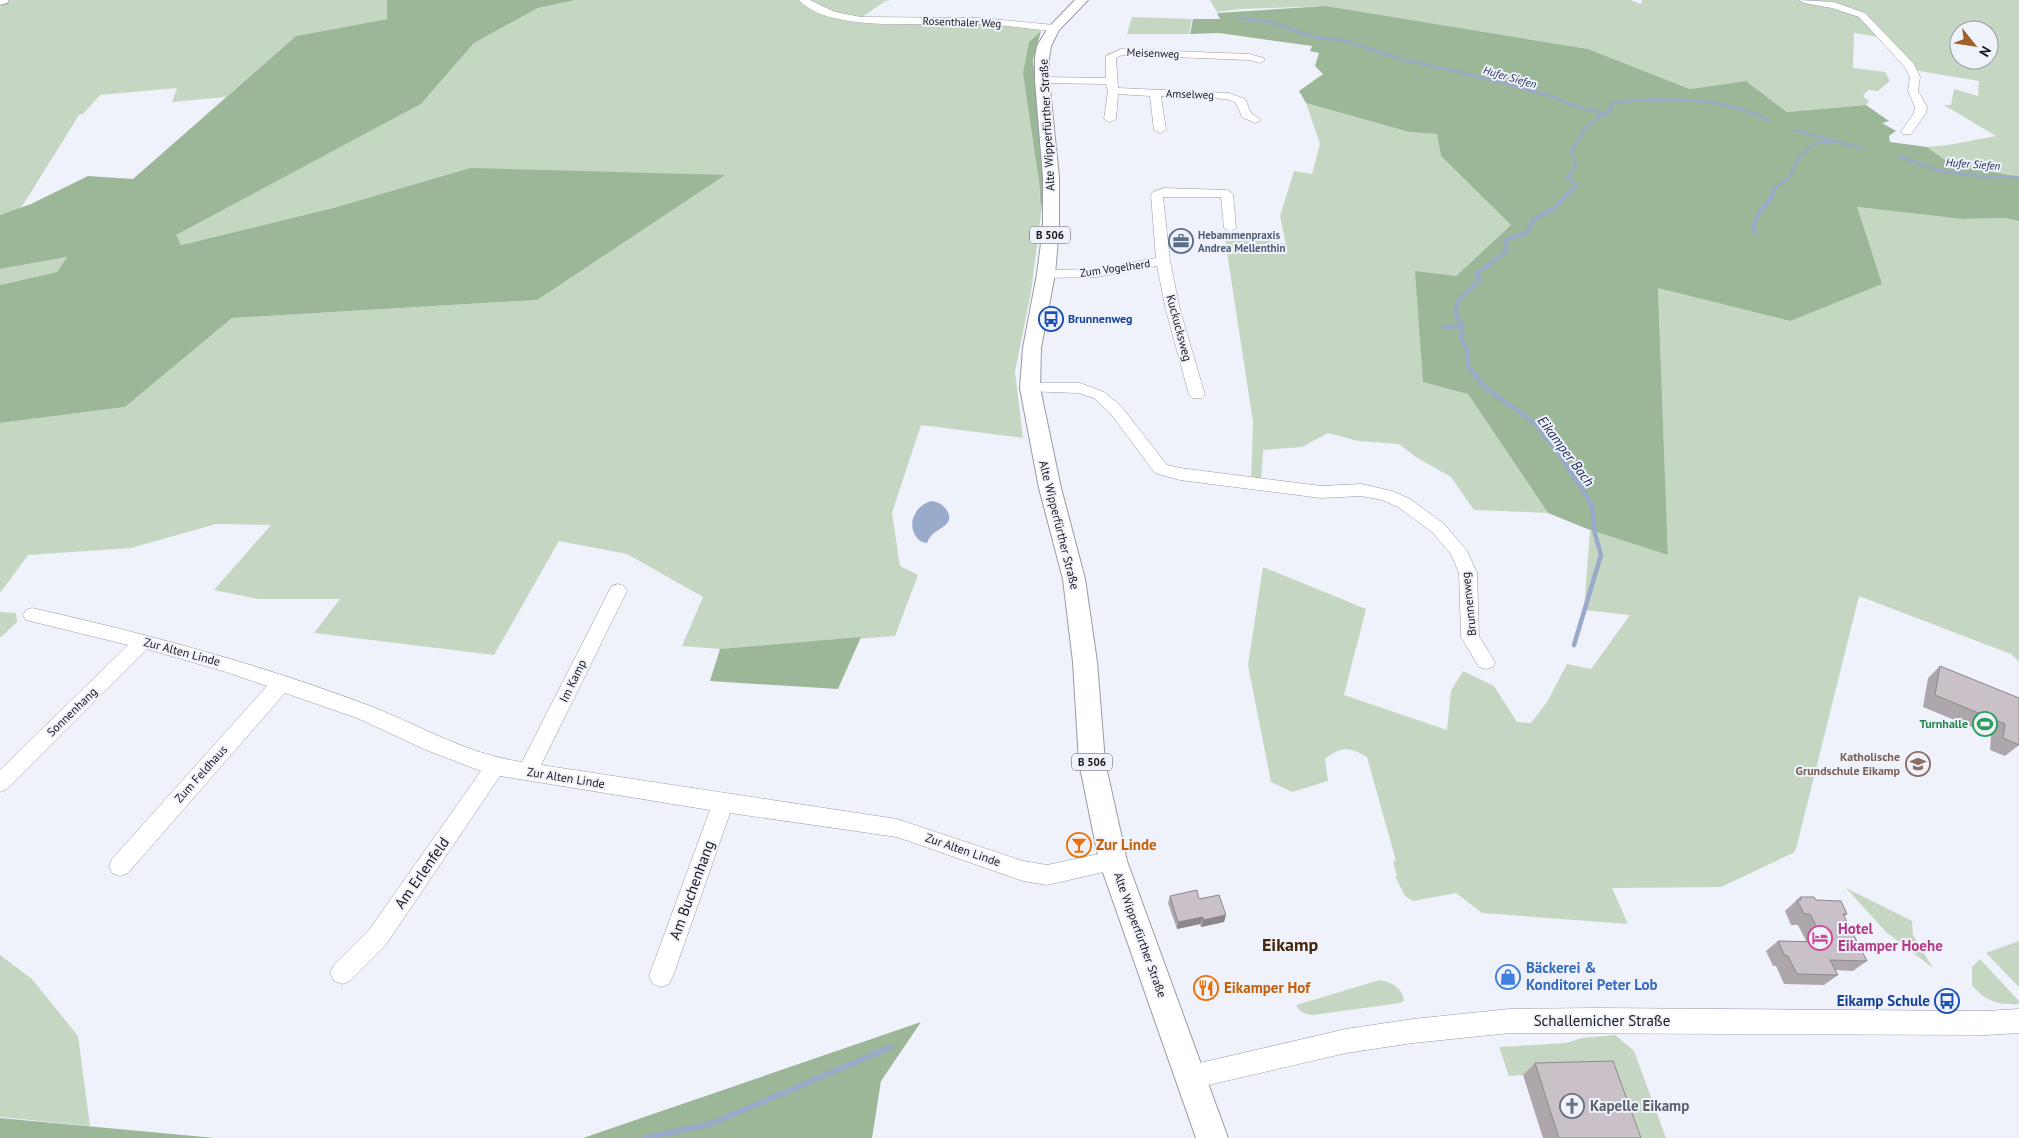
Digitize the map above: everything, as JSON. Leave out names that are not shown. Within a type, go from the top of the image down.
[{"type":"main road","name":"Alte Wipperfürther Straße","points":[[1082,0],[1054,28],[1044,46],[1042,80],[1051,177],[1051,228],[1046,274],[1032,348],[1030,388],[1050,488],[1074,579],[1085,662],[1092,762],[1113,861],[1212,1138]]},
{"type":"street","name":"Rosenthaler Weg","points":[[804,0],[820,9],[844,17],[870,20],[981,21],[1054,28]]},
{"type":"street","points":[[1804,0],[1834,5],[1862,15],[1913,71],[1915,77],[1914,91],[1921,107],[1920,113],[1907,132]]},
{"type":"street","name":"Meisenweg","points":[[1112,86],[1111,56],[1121,52],[1248,57],[1260,60]]},
{"type":"street","points":[[1042,80],[1112,86],[1110,119]]},
{"type":"street","name":"Amselweg","points":[[1112,86],[1155,93],[1229,96],[1241,101],[1246,115],[1255,120]]},
{"type":"street","points":[[1155,93],[1160,130]]},
{"type":"street","name":"Zum Vogelherd","points":[[1046,274],[1096,273],[1163,261],[1157,195],[1164,192],[1227,194],[1230,228]]},
{"type":"street","name":"Kuckucksweg","points":[[1163,261],[1173,310],[1197,395]]},
{"type":"street","name":"Brunnenweg","points":[[1030,388],[1080,388],[1099,395],[1116,410],[1161,469],[1180,474],[1321,492],[1361,490],[1386,495],[1404,503],[1438,528],[1458,551],[1468,573],[1470,637],[1486,662]]},
{"type":"street","name":"Im Kamp","points":[[528,771],[618,591]]},
{"type":"street","name":"Zur Alten Linde","points":[[32,615],[144,641],[228,665],[364,712],[433,744],[495,767],[723,804],[898,828],[1023,871],[1047,875],[1113,861]]},
{"type":"street","name":"Sonnenhang","points":[[0,783],[144,641]]},
{"type":"street","name":"Zum Feldhaus","points":[[120,866],[282,683]]},
{"type":"street","name":"Am Erlenfeld","points":[[342,973],[376,938],[495,767]]},
{"type":"street","name":"Am Buchenhang","points":[[660,976],[723,804]]},
{"type":"street","name":"Schallemicher Straße","points":[[1191,1077],[1346,1041],[1418,1030],[1510,1022],[1597,1020],[1986,1023],[2019,1021]]},
{"type":"green space","points":[[12,0],[387,0],[387,19],[296,36],[226,97],[172,102],[177,88],[100,95],[83,114],[79,115],[21,208],[0,215],[0,7]]},
{"type":"green space","points":[[387,0],[576,0],[538,8],[474,43],[421,104],[176,235],[181,245],[333,208],[470,168],[725,175],[537,300],[232,318],[125,407],[0,423],[0,285],[57,272],[67,257],[0,269],[0,215],[31,204],[88,176],[133,179],[296,36],[387,19]]},
{"type":"green space","points":[[576,0],[801,0],[842,19],[980,22],[1036,28],[1041,31],[1029,42],[1041,213],[1031,292],[1015,372],[1023,438],[921,425],[892,513],[900,566],[918,575],[895,636],[720,649],[682,646],[703,597],[627,554],[559,541],[494,655],[314,633],[340,599],[258,599],[214,590],[271,525],[216,524],[131,548],[28,555],[0,593],[0,423],[125,407],[232,318],[537,300],[470,168],[333,208],[181,245],[175,235],[421,104],[474,43],[538,8]]},
{"type":"green space","points":[[808,0],[891,0],[885,1],[861,18],[824,9]]},
{"type":"green space","points":[[1210,0],[1630,0],[1641,4],[1642,0],[1797,0],[1836,7],[1859,15],[1885,38],[1854,33],[1853,68],[1885,72],[1890,81],[1878,91],[1868,90],[1863,96],[1869,101],[1866,105],[1787,112],[1746,81],[1690,89],[1588,49],[1326,6],[1241,9],[1217,12]]},
{"type":"green space","points":[[1805,0],[2019,0],[2019,177],[1949,163],[1927,147],[1996,136],[1944,105],[1951,105],[1954,89],[1978,96],[1979,81],[1913,70],[1864,15],[1836,6]]},
{"type":"green space","points":[[1326,6],[1588,49],[1690,89],[1746,81],[1787,112],[1866,105],[1889,121],[1882,123],[1896,131],[1889,136],[1890,142],[1927,147],[1949,163],[2019,177],[2019,221],[2005,218],[1962,219],[1857,207],[1882,284],[1790,321],[1658,288],[1668,555],[1590,530],[1548,513],[1468,394],[1423,382],[1415,271],[1456,276],[1511,225],[1441,156],[1437,134],[1409,132],[1306,103],[1299,91],[1323,74],[1315,66],[1319,53],[1310,51],[1312,46],[1219,33],[1190,34],[1193,19],[1220,19],[1217,13]]},
{"type":"green space","points":[[1132,17],[1192,19],[1189,34],[1127,34]]},
{"type":"green space","points":[[1041,31],[1033,60],[1044,183],[1041,213],[1039,181],[1023,73],[1029,42]]},
{"type":"green space","points":[[1306,103],[1409,132],[1437,134],[1441,156],[1511,225],[1456,276],[1468,394],[1548,513],[1474,510],[1451,477],[1416,457],[1399,444],[1358,441],[1328,433],[1302,447],[1263,450],[1261,483],[1251,482],[1253,422],[1224,233],[1286,244],[1280,216],[1294,171],[1312,174],[1320,144]]},
{"type":"green space","points":[[1857,207],[1962,219],[2005,218],[2019,221],[2019,662],[2011,654],[1859,596],[1796,849],[1793,853],[1721,887],[1612,888],[1628,924],[1482,913],[1456,893],[1413,901],[1405,896],[1395,876],[1397,876],[1393,861],[1396,861],[1367,757],[1346,749],[1336,752],[1325,759],[1328,781],[1292,792],[1271,782],[1248,665],[1263,567],[1366,609],[1344,695],[1447,730],[1451,691],[1463,671],[1494,686],[1517,722],[1531,723],[1547,702],[1567,664],[1591,669],[1630,615],[1584,610],[1590,530],[1668,555],[1658,287],[1790,321]]},
{"type":"green space","points":[[67,257],[57,272],[0,285],[0,269]]},
{"type":"green space","points":[[0,612],[16,613],[17,622],[0,638]]},
{"type":"green space","points":[[861,637],[838,689],[710,681],[720,649]]},
{"type":"green space","points":[[1846,888],[1912,921],[1913,935],[1933,968],[1886,932]]},
{"type":"green space","points":[[2019,941],[2019,987],[1986,953]]},
{"type":"green space","points":[[0,955],[32,979],[78,1036],[90,1126],[0,1117]]},
{"type":"green space","points":[[1980,959],[2019,1001],[2019,1004],[1999,1003],[1987,999],[1977,991],[1972,985],[1972,967]]},
{"type":"green space","points":[[1380,980],[1396,986],[1401,992],[1404,1001],[1313,1015],[1303,1012],[1296,1005]]},
{"type":"green space","points":[[921,1022],[881,1081],[872,1138],[583,1138]]},
{"type":"green space","points":[[1615,1035],[1634,1051],[1666,1138],[1624,1138],[1523,1075],[1509,1076],[1499,1047],[1566,1043],[1582,1038]]},
{"type":"green space","points":[[0,1118],[215,1138],[0,1138]]},
{"type":"water","points":[[932,501],[940,503],[946,509],[949,519],[945,526],[931,536],[927,543],[922,542],[916,537],[912,525],[913,518],[920,507]]},
{"type":"building","points":[[1940,666],[2019,698],[2019,745],[2003,738],[2005,724],[1935,695]]},
{"type":"building","points":[[1197,890],[1199,899],[1219,895],[1226,915],[1203,920],[1203,917],[1178,922],[1170,896]]},
{"type":"building","points":[[1800,897],[1841,901],[1847,914],[1843,914],[1867,961],[1830,960],[1838,975],[1797,974],[1778,941],[1824,942],[1810,914],[1804,914],[1797,900],[1801,900]]},
{"type":"building","name":"Kapelle Eikamp","points":[[1613,1061],[1641,1138],[1559,1138],[1535,1063]]},
{"type":"waterway","name":"Hufer Siefen","points":[[1239,18],[1270,22],[1314,37],[1342,40],[1404,60],[1464,73],[1551,96],[1569,104],[1605,114]]},
{"type":"waterway","name":"Hufer Siefen","points":[[1605,114],[1611,110],[1612,103],[1638,100],[1677,100],[1696,101],[1735,108],[1753,113],[1770,121]]},
{"type":"waterway","name":"Eikamper Bach","points":[[1569,191],[1577,186],[1567,177],[1576,166],[1571,150],[1577,144],[1586,127],[1595,119],[1605,114]]},
{"type":"waterway","name":"Hufer Siefen","points":[[1794,130],[1864,149]]},
{"type":"waterway","points":[[1772,191],[1790,177],[1799,156],[1816,143],[1834,141]]},
{"type":"waterway","name":"Hufer Siefen","points":[[1898,156],[1940,171],[1980,176],[2019,177]]},
{"type":"waterway","name":"Eikamper Bach","points":[[1462,326],[1456,313],[1457,301],[1480,280],[1476,274],[1508,250],[1505,243],[1508,239],[1526,233],[1534,219],[1554,208],[1571,190]]},
{"type":"waterway","points":[[1756,233],[1753,228],[1760,211],[1770,201],[1774,190]]},
{"type":"waterway","points":[[1444,327],[1462,326]]},
{"type":"waterway","name":"Eikamper Bach","points":[[1462,326],[1462,341],[1467,349],[1468,365],[1484,387],[1535,423],[1543,434]]},
{"type":"waterway","name":"Eikamper Bach","points":[[1542,432],[1560,455],[1592,505],[1595,534],[1601,555],[1574,645]]},
{"type":"waterway","points":[[645,1138],[710,1124],[891,1047]]},
{"type":"place","name":"Hebammenpraxis Andrea Mellenthin","points":[[1181,241]]},
{"type":"place","name":"Brunnenweg","points":[[1051,319]]},
{"type":"place","name":"Turnhalle","points":[[1985,724]]},
{"type":"place","name":"Katholische Grundschule Eikamp","points":[[1918,764]]},
{"type":"place","name":"Zur Linde","points":[[1079,845]]},
{"type":"place","name":"Hotel Eikamper Hoehe","points":[[1820,938]]},
{"type":"place","name":"Bäckerei & Konditorei Peter Lob","points":[[1508,977]]},
{"type":"place","name":"Eikamper Hof","points":[[1206,988]]},
{"type":"place","name":"Eikamp Schule","points":[[1947,1001]]},
{"type":"place","name":"Kapelle Eikamp","points":[[1572,1106]]},
{"type":"district","name":"Eikamp","points":[[1290,945]]}]
